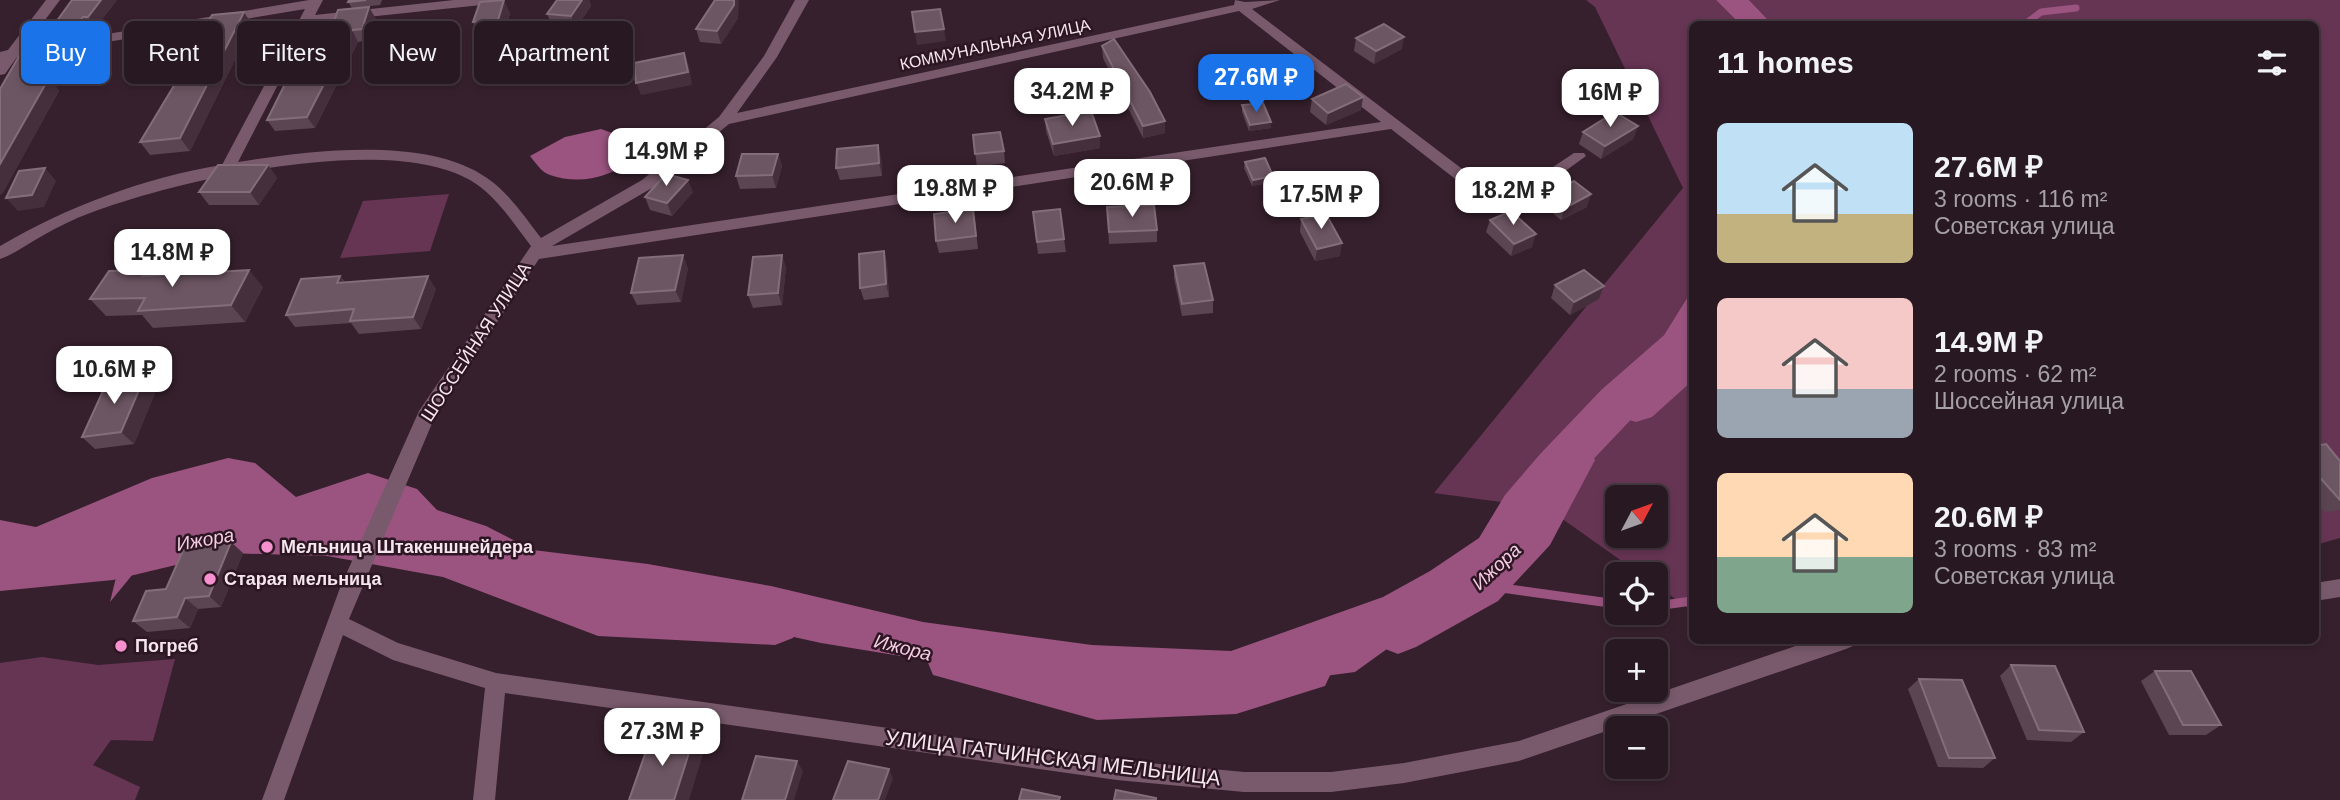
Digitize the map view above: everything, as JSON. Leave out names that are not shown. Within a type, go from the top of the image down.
[{"type":"street","points":[[0,71],[5,56],[53,0]]},
{"type":"street","points":[[305,20],[491,0]]},
{"type":"street","name":"ШОССЕЙНАЯ УЛИЦА","points":[[273,800],[350,588],[428,411],[522,274],[532,252],[647,184],[724,120],[770,57],[802,0]]},
{"type":"street","name":"КОММУНАЛЬНАЯ УЛИЦА","points":[[724,120],[1240,4],[1272,0]]},
{"type":"street","points":[[5,56],[315,1]]},
{"type":"street","points":[[229,166],[315,1]]},
{"type":"street","points":[[1240,4],[1477,188],[1500,201],[1515,200],[1579,156]]},
{"type":"street","points":[[0,253],[62,220],[122,195],[173,179],[229,166],[300,158],[369,156],[433,161],[475,177],[503,201],[532,252],[1396,124]]},
{"type":"street","points":[[2319,591],[2340,588]]},
{"type":"street","name":"УЛИЦА ГАТЧИНСКАЯ МЕЛЬНИЦА","points":[[338,623],[393,650],[496,682],[1117,770],[1244,782],[1331,782],[1404,773],[1519,751],[1832,644]]},
{"type":"street","points":[[484,800],[496,682]]},
{"type":"shaded area","points":[[1586,0],[1716,0],[1737,21],[1689,21],[1689,295],[1664,335],[1601,390],[1540,454],[1501,502],[1434,493],[1683,188],[1595,7]]},
{"type":"shaded area","points":[[1749,0],[2340,0],[2340,538],[2319,544],[2319,21],[1769,21]]},
{"type":"shaded area","points":[[449,194],[430,251],[340,258],[363,201]]},
{"type":"shaded area","points":[[1689,355],[1689,609],[1668,594],[1668,562],[1623,562],[1547,508]]},
{"type":"shaded area","points":[[42,657],[98,665],[175,659],[153,741],[111,740],[93,765],[140,787],[135,800],[0,800],[0,663]]},
{"type":"water","points":[[1716,0],[1749,0],[1769,21],[1737,21]]},
{"type":"water","points":[[601,129],[626,138],[638,157],[607,174],[573,180],[547,174],[530,156],[565,137]]},
{"type":"water","points":[[1689,295],[1689,356],[1679,369],[1547,508],[1516,546],[1448,605],[1355,672],[1234,688],[1126,693],[821,643],[703,617],[617,615],[507,585],[485,567],[399,537],[323,517],[251,542],[192,549],[133,574],[110,602],[120,561],[115,548],[64,551],[20,566],[0,563],[0,520],[36,527],[152,478],[228,458],[255,463],[296,497],[368,473],[417,489],[437,510],[486,526],[533,550],[648,564],[771,586],[923,622],[1092,645],[1231,651],[1383,597],[1430,571],[1479,538],[1505,495],[1540,454],[1601,390],[1664,335]]},
{"type":"building","points":[[72,0],[101,0],[88,17],[83,17],[80,21],[57,21]]},
{"type":"building","points":[[504,0],[498,20],[473,22],[480,2]]},
{"type":"building","points":[[557,0],[582,0],[571,16],[547,14]]},
{"type":"building","points":[[715,0],[734,0],[734,5],[717,31],[696,29]]},
{"type":"building","points":[[369,7],[362,29],[352,30],[350,34],[350,21],[334,21],[338,10]]},
{"type":"building","points":[[940,9],[944,29],[915,32],[912,12]]},
{"type":"building","points":[[244,12],[237,21],[223,53],[223,21],[209,21],[212,15]]},
{"type":"building","points":[[1384,24],[1404,37],[1376,51],[1356,38]]},
{"type":"building","points":[[1114,39],[1150,92],[1165,121],[1143,126],[1102,46]]},
{"type":"building","points":[[21,53],[21,84],[46,84],[0,164],[0,89]]},
{"type":"building","points":[[684,53],[688,72],[636,83],[634,63]]},
{"type":"building","points":[[175,84],[207,84],[180,138],[140,142]]},
{"type":"building","points":[[285,84],[324,84],[307,117],[267,120]]},
{"type":"building","points":[[1346,84],[1363,97],[1328,113],[1312,99]]},
{"type":"building","points":[[1263,103],[1271,122],[1250,125],[1242,105]]},
{"type":"building","points":[[1091,111],[1100,136],[1053,144],[1045,119]]},
{"type":"building","points":[[1615,112],[1638,126],[1605,146],[1583,132]]},
{"type":"building","points":[[1000,132],[1004,151],[975,154],[973,135]]},
{"type":"building","points":[[878,145],[879,163],[836,168],[837,149]]},
{"type":"building","points":[[742,154],[778,154],[772,175],[736,176]]},
{"type":"building","points":[[1265,158],[1273,176],[1253,180],[1245,162]]},
{"type":"building","points":[[218,165],[268,165],[250,192],[199,192]]},
{"type":"building","points":[[45,168],[32,195],[6,198],[19,171]]},
{"type":"building","points":[[666,174],[688,180],[667,203],[645,197]]},
{"type":"building","points":[[1574,181],[1591,194],[1565,208],[1549,194]]},
{"type":"building","points":[[1154,205],[1157,230],[1109,232],[1107,207]]},
{"type":"building","points":[[973,209],[976,236],[936,241],[934,214]]},
{"type":"building","points":[[1060,209],[1064,239],[1037,242],[1033,212]]},
{"type":"building","points":[[1511,211],[1536,234],[1514,244],[1490,220]]},
{"type":"building","points":[[1326,214],[1342,243],[1317,249],[1301,219]]},
{"type":"building","points":[[884,251],[886,284],[860,288],[859,254]]},
{"type":"building","points":[[683,255],[675,290],[631,293],[639,258]]},
{"type":"building","points":[[782,255],[778,293],[748,295],[753,257]]},
{"type":"building","points":[[1204,263],[1213,300],[1182,304],[1174,266]]},
{"type":"building","points":[[147,270],[143,276],[249,270],[231,305],[138,311],[145,298],[90,299],[109,271]]},
{"type":"building","points":[[1584,270],[1604,286],[1574,302],[1555,285]]},
{"type":"building","points":[[340,276],[337,283],[428,276],[413,317],[350,321],[354,309],[286,315],[301,279]]},
{"type":"building","points":[[145,376],[121,432],[82,437],[108,380]]},
{"type":"building","points":[[2326,444],[2340,461],[2340,500],[2319,476],[2319,445]]},
{"type":"building","points":[[231,542],[209,596],[185,598],[177,617],[133,621],[146,591],[166,589],[185,546]]},
{"type":"building","points":[[2011,665],[2055,666],[2084,732],[2039,730]]},
{"type":"building","points":[[2155,671],[2191,671],[2221,725],[2183,725]]},
{"type":"building","points":[[1919,679],[1962,680],[1995,758],[1949,758]]},
{"type":"building","points":[[652,734],[694,737],[674,800],[629,800]]},
{"type":"building","points":[[756,756],[797,761],[785,800],[742,800]]},
{"type":"building","points":[[848,761],[889,769],[878,800],[833,800]]},
{"type":"building","points":[[1022,789],[1060,797],[1059,800],[1019,800]]},
{"type":"building","points":[[1116,790],[1156,798],[1156,800],[1114,800]]},
{"type":"waterway","points":[[2029,21],[2041,12],[2076,8]]},
{"type":"waterway","name":"Ижора","points":[[1636,404],[1689,359]]},
{"type":"waterway","name":"Ижора","points":[[1398,631],[1480,585],[1533,530],[1571,460]]},
{"type":"waterway","name":"Ижора","points":[[0,569],[113,559],[226,532],[327,535],[445,556],[598,613],[775,622]]},
{"type":"waterway","points":[[1480,585],[1605,602]]},
{"type":"waterway","points":[[1668,604],[1689,601]]},
{"type":"waterway","name":"Ижора","points":[[952,658],[1097,695],[1236,689],[1306,669]]},
{"type":"place","name":"Мельница Штакеншнейдера","points":[[267,547]]},
{"type":"place","name":"Старая мельница","points":[[210,579]]},
{"type":"place","name":"Погреб","points":[[121,646]]}]
